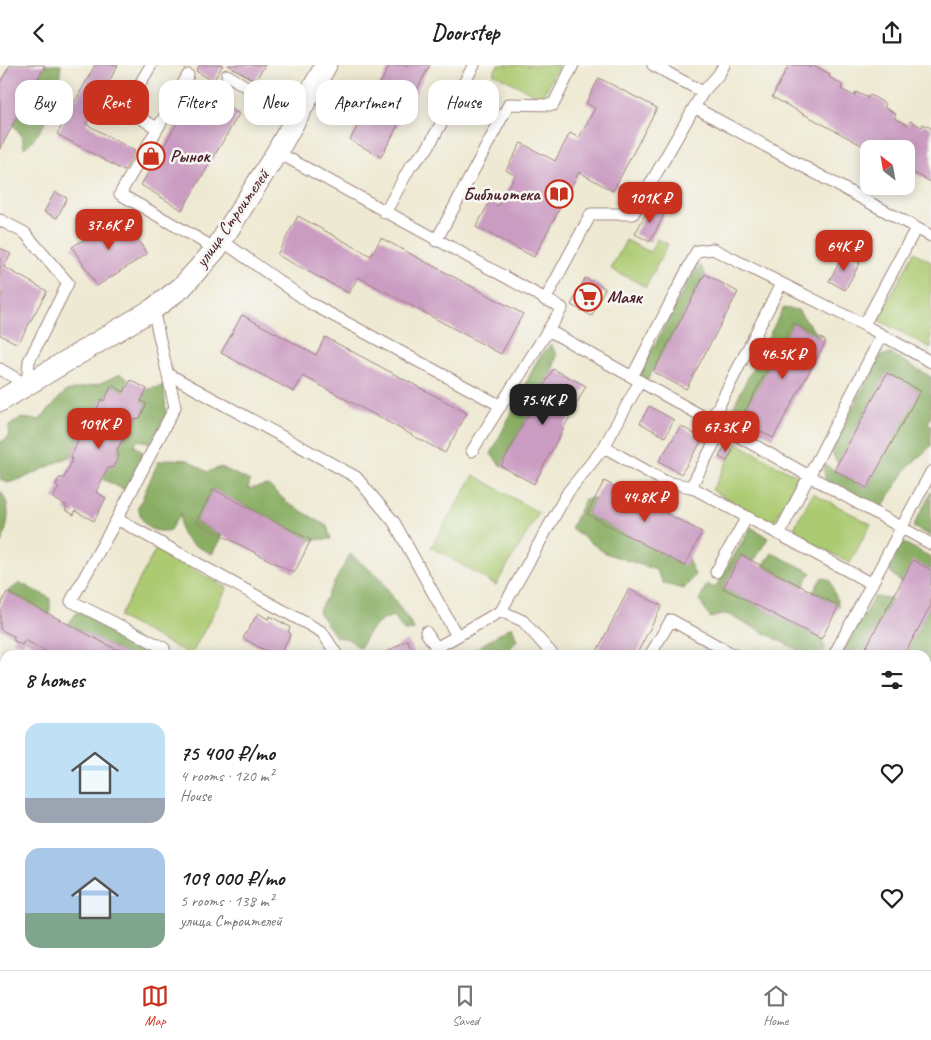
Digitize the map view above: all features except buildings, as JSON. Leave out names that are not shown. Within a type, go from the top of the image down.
[{"type":"street","name":"улица Строителей","points":[[306,100],[326,65]]},
{"type":"street","name":"улица Строителей","points":[[0,401],[153,309],[182,287],[218,245],[277,152],[292,125]]},
{"type":"lane","points":[[151,65],[125,109],[157,128]]},
{"type":"lane","points":[[385,213],[410,167],[428,149],[474,65]]},
{"type":"lane","points":[[436,241],[509,104],[553,105],[573,65]]},
{"type":"lane","points":[[653,65],[703,92]]},
{"type":"lane","points":[[545,300],[591,214],[633,214],[703,92],[719,74],[724,65]]},
{"type":"lane","points":[[188,75],[120,194],[218,245],[310,303],[501,406]]},
{"type":"lane","points":[[227,75],[244,85]]},
{"type":"lane","points":[[694,107],[931,235]]},
{"type":"lane","points":[[277,152],[436,241],[562,308],[472,451]]},
{"type":"lane","points":[[0,220],[25,233],[68,283],[29,361],[27,385],[0,369]]},
{"type":"lane","points":[[864,325],[916,228]]},
{"type":"lane","points":[[441,650],[458,636],[501,611],[568,492],[604,447],[697,251],[713,249],[864,325],[931,362]]},
{"type":"lane","points":[[711,421],[781,284]]},
{"type":"lane","points":[[153,309],[175,407],[118,519],[71,601],[164,648],[164,650]]},
{"type":"lane","points":[[548,330],[931,544]]},
{"type":"lane","points":[[778,534],[882,335]]},
{"type":"lane","points":[[168,374],[356,477],[394,522],[458,636]]},
{"type":"lane","points":[[691,487],[722,428]]},
{"type":"lane","points":[[604,447],[666,482],[691,487],[872,584]]},
{"type":"lane","points":[[837,650],[931,472]]},
{"type":"lane","points":[[716,572],[747,517]]},
{"type":"lane","points":[[118,519],[322,631],[334,650]]},
{"type":"lane","points":[[501,611],[523,621],[549,650]]},
{"type":"lane","points":[[653,650],[670,620],[725,650]]},
{"type":"lane","points":[[426,632],[438,650]]},
{"type":"green space","points":[[45,65],[61,65],[59,80],[37,80]]},
{"type":"green space","points":[[498,65],[559,65],[542,98],[493,73]]},
{"type":"green space","points":[[15,121],[15,125],[43,125],[32,141],[24,148],[22,136],[13,125]]},
{"type":"green space","points":[[657,239],[668,244],[646,287],[611,269],[626,240],[650,252]]},
{"type":"green space","points":[[914,252],[931,262],[931,348],[878,320]]},
{"type":"green space","points":[[701,265],[705,274],[647,381],[639,375],[689,279]]},
{"type":"green space","points":[[783,308],[798,310],[820,338],[793,323],[737,426],[729,415]]},
{"type":"green space","points":[[551,344],[557,355],[553,369],[501,466],[491,454],[538,359]]},
{"type":"green space","points":[[892,354],[931,377],[931,417],[928,423],[931,425],[931,446],[907,468],[880,511],[825,479],[823,464],[867,488],[919,391],[886,373],[838,464],[830,449],[881,355]]},
{"type":"green space","points":[[120,374],[128,379],[124,392],[112,385],[104,401],[100,399],[92,424],[84,429],[71,456],[24,478],[8,483],[0,479],[0,442],[8,438],[9,426],[20,418],[39,420],[66,391],[98,384]]},
{"type":"green space","points":[[164,384],[166,414],[151,443],[139,440],[134,445],[144,453],[125,490],[102,479],[108,468],[113,467],[119,456],[117,450],[134,419],[140,418],[147,404],[141,401],[147,389],[160,387]]},
{"type":"green space","points":[[737,443],[799,477],[773,524],[712,490]]},
{"type":"green space","points":[[169,459],[188,460],[207,472],[221,467],[250,481],[248,489],[268,485],[288,503],[327,526],[331,539],[311,540],[213,489],[196,522],[222,536],[212,554],[192,544],[183,535],[180,522],[181,513],[169,531],[156,531],[145,524],[138,508],[158,462]]},
{"type":"green space","points":[[474,475],[539,513],[496,585],[431,547]]},
{"type":"green space","points":[[0,491],[7,504],[8,518],[0,545]]},
{"type":"green space","points":[[931,492],[931,536],[913,527]]},
{"type":"green space","points":[[813,493],[871,524],[850,563],[792,532]]},
{"type":"green space","points":[[595,498],[587,514],[685,565],[688,559],[695,575],[684,589],[664,584],[656,570],[605,553],[571,528],[585,499]]},
{"type":"green space","points":[[751,527],[768,538],[754,561],[741,555],[724,588],[821,639],[825,647],[824,650],[798,650],[727,614],[710,618],[699,600],[707,584],[715,588]]},
{"type":"green space","points":[[902,542],[931,557],[931,570],[913,561],[901,583],[889,570]]},
{"type":"green space","points":[[156,549],[227,588],[194,650],[182,650],[119,617]]},
{"type":"green space","points":[[772,553],[811,572],[803,587],[763,566]]},
{"type":"green space","points":[[350,554],[380,578],[415,630],[404,631],[393,616],[373,628],[360,648],[348,639],[336,637],[318,612]]},
{"type":"green space","points":[[822,577],[830,580],[839,606],[813,592]]},
{"type":"green space","points":[[20,583],[50,598],[50,615],[7,592]]},
{"type":"green space","points":[[874,597],[892,598],[865,650],[844,650]]},
{"type":"green space","points":[[931,605],[931,650],[907,650]]},
{"type":"green space","points":[[79,610],[142,642],[144,650],[117,650],[68,624]]},
{"type":"green space","points":[[512,626],[517,640],[509,650],[474,650]]},
{"type":"place","name":"Рынок","points":[[151,156]]},
{"type":"place","name":"Библиотека","points":[[559,194]]},
{"type":"place","name":"Маяк","points":[[588,297]]}]
